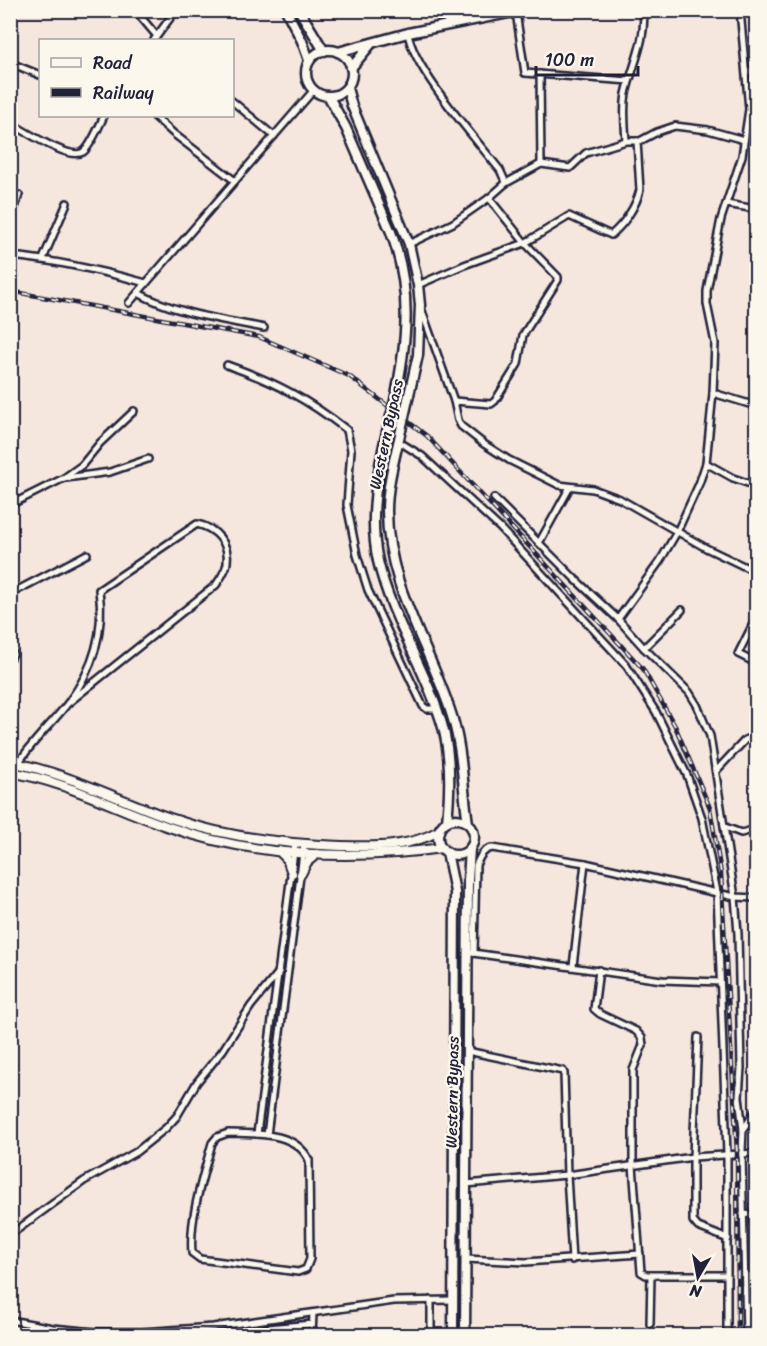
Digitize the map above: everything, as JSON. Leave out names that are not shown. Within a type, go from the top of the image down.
[{"type":"main road","points":[[286,10],[309,60],[305,73],[313,91],[329,97],[336,96],[347,88],[352,75],[351,69],[344,56],[338,52]]},
{"type":"main road","points":[[299,10],[324,51]]},
{"type":"main road","points":[[309,60],[324,51],[338,52],[408,33],[520,11]]},
{"type":"main road","points":[[351,69],[371,43]]},
{"type":"main road","name":"Western Bypass","points":[[347,88],[352,106],[409,244],[418,285],[420,305],[418,355],[398,441],[387,509],[391,555],[407,607],[451,711],[461,755],[468,823]]},
{"type":"main road","name":"Western Bypass","points":[[329,97],[346,128],[391,232],[405,285],[406,328],[394,405],[374,506],[374,531],[378,560],[390,602],[444,732],[450,785],[447,821]]},
{"type":"main road","points":[[10,772],[37,777],[184,832],[215,840],[278,850],[299,849],[392,846],[416,842],[439,831],[447,821],[457,819],[468,823],[474,836],[470,849],[456,855],[445,850],[393,854],[317,854],[299,849],[252,838],[187,824],[77,781],[14,763]]},
{"type":"main road","points":[[439,831],[438,838],[445,850]]},
{"type":"main road","name":"Western Bypass","points":[[465,1335],[467,1051],[471,952],[468,887],[470,849]]},
{"type":"main road","points":[[278,850],[287,859],[292,873]]},
{"type":"main road","name":"Western Bypass","points":[[445,850],[455,892],[453,1335]]},
{"type":"main road","points":[[301,874],[307,862],[317,854]]},
{"type":"street","points":[[135,10],[155,38],[176,10]]},
{"type":"street","points":[[470,10],[470,21]]},
{"type":"street","points":[[626,141],[626,97],[642,39],[643,10]]},
{"type":"street","points":[[618,619],[660,561],[699,484],[706,463],[715,343],[706,291],[721,219],[742,156],[749,95],[740,10]]},
{"type":"street","points":[[520,11],[525,73],[629,81]]},
{"type":"street","points":[[408,33],[411,45],[422,65],[445,100],[500,170],[506,183]]},
{"type":"street","points":[[13,64],[39,75]]},
{"type":"street","points":[[746,73],[756,68]]},
{"type":"street","points":[[540,74],[542,164]]},
{"type":"street","points":[[129,303],[313,91]]},
{"type":"street","points":[[749,95],[756,100]]},
{"type":"street","points":[[234,103],[274,136]]},
{"type":"street","points":[[10,123],[63,151],[77,154],[86,151],[103,117]]},
{"type":"street","points":[[155,117],[235,181]]},
{"type":"street","points":[[409,244],[453,223],[506,183],[542,164],[570,168],[586,153],[626,141],[637,141],[675,126],[708,130],[744,140]]},
{"type":"street","points":[[418,285],[464,265],[525,243],[569,216],[609,235],[613,234],[629,214],[639,196],[637,141]]},
{"type":"street","points":[[10,224],[19,195]]},
{"type":"street","points":[[454,401],[491,404],[495,402],[517,368],[523,335],[558,280],[558,277],[525,243],[489,198]]},
{"type":"street","points":[[43,259],[67,203]]},
{"type":"street","points":[[726,204],[756,209]]},
{"type":"street","points":[[10,256],[43,259],[146,283]]},
{"type":"street","points":[[138,293],[156,303],[178,310],[264,328]]},
{"type":"street","points":[[420,305],[461,426],[509,460],[554,482],[570,487],[593,489],[620,499],[676,532],[756,572]]},
{"type":"street","points":[[227,365],[261,377],[308,401],[347,430],[351,450],[347,505],[357,555],[368,590],[423,706],[427,709],[436,709]]},
{"type":"street","points":[[713,393],[756,406]]},
{"type":"street","points":[[10,504],[64,478],[82,465],[100,443],[134,411]]},
{"type":"street","points":[[398,441],[422,456],[500,528],[626,665],[656,712],[687,775],[702,818],[717,892],[727,1154],[727,1335]]},
{"type":"street","points":[[64,478],[110,472],[148,459]]},
{"type":"street","points":[[706,463],[733,478],[756,486]]},
{"type":"street","points":[[539,543],[570,487]]},
{"type":"street","points":[[494,498],[689,692],[710,736],[735,897],[740,1106],[743,1130],[746,1335]]},
{"type":"street","points":[[14,763],[67,704],[79,687],[93,659],[99,635],[101,607],[99,590],[197,524],[209,526],[220,536],[225,548],[227,563],[216,585],[67,704]]},
{"type":"street","points":[[10,594],[87,554]]},
{"type":"street","points":[[644,648],[682,610]]},
{"type":"street","points":[[756,618],[738,654],[756,663]]},
{"type":"street","points":[[10,646],[13,654],[10,658]]},
{"type":"street","points":[[716,771],[747,738],[756,742]]},
{"type":"street","points":[[725,827],[741,833],[756,830]]},
{"type":"street","points":[[720,982],[662,980],[471,952],[476,865],[486,849],[492,848],[585,863],[735,897],[756,898]]},
{"type":"street","points":[[257,1134],[292,873],[299,849]]},
{"type":"street","points":[[267,1135],[301,874],[299,849]]},
{"type":"street","points":[[573,966],[585,863]]},
{"type":"street","points":[[599,970],[594,1009],[636,1031],[642,1038],[643,1046],[633,1070],[633,1165],[641,1272],[651,1275],[726,1275]]},
{"type":"street","points":[[10,1235],[84,1181],[136,1152],[166,1128],[177,1116],[197,1082],[223,1050],[251,1006],[279,972]]},
{"type":"street","points":[[698,1037],[693,1157],[694,1224],[728,1239]]},
{"type":"street","points":[[467,1051],[563,1071],[573,1260]]},
{"type":"street","points":[[743,1130],[756,1110]]},
{"type":"street","points":[[228,1133],[267,1135],[295,1142],[304,1149],[309,1160],[310,1259],[306,1269],[298,1272],[200,1259],[192,1253],[191,1244],[199,1195],[212,1143],[217,1137],[228,1133]]},
{"type":"street","points":[[466,1184],[567,1175],[693,1157],[742,1152],[756,1153]]},
{"type":"street","points":[[743,1214],[756,1215]]},
{"type":"street","points":[[465,1259],[526,1262],[640,1254]]},
{"type":"street","points":[[650,1324],[651,1275]]},
{"type":"street","points":[[430,1300],[431,1335]]},
{"type":"street","points":[[10,1320],[96,1334],[142,1334],[213,1327],[394,1301],[453,1300]]},
{"type":"street","points":[[312,1335],[313,1313]]},
{"type":"street","points":[[249,1335],[268,1328],[312,1324]]},
{"type":"street","points":[[213,1327],[214,1335]]},
{"type":"railway","points":[[10,291],[259,337],[349,376],[427,436],[643,669],[675,726],[710,808],[721,873],[737,1153],[738,1336]]}]
